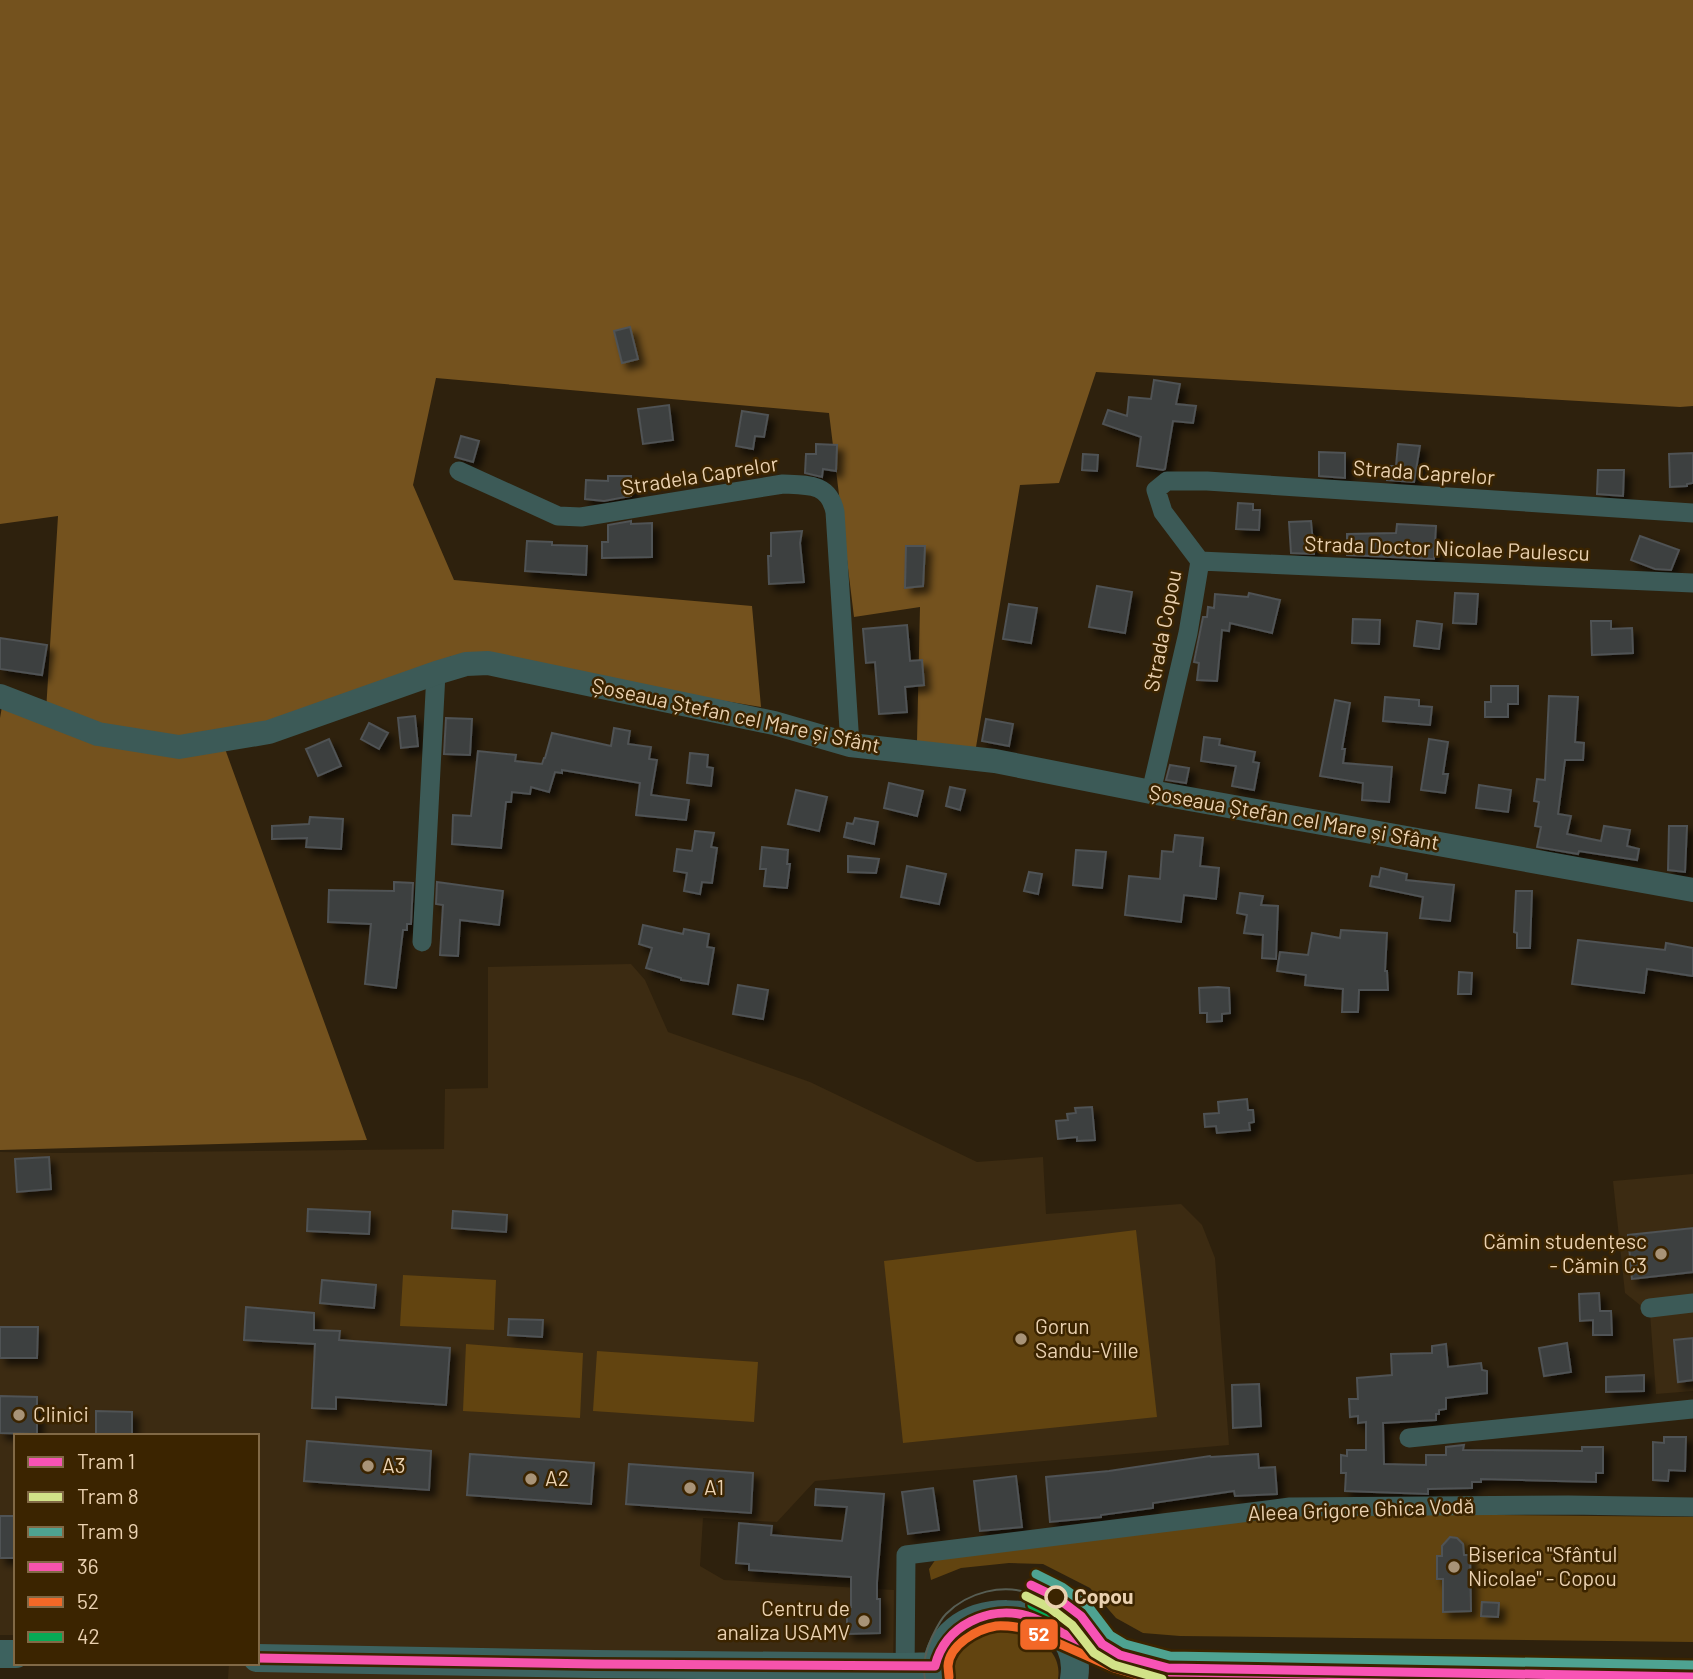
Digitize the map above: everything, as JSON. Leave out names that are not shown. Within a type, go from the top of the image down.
[{"type":"main road","points":[[259,1658],[437,1670],[936,1672],[937,1654],[960,1627],[976,1618],[996,1614],[1027,1616],[1119,1657],[1148,1664],[1155,1675],[1620,1679]]},
{"type":"main road","points":[[1056,1630],[1068,1642],[1076,1666],[1074,1679]]},
{"type":"street","name":"Stradela Caprelor","points":[[459,471],[558,516],[570,517],[783,484],[815,486],[824,491],[834,503],[835,512],[850,745]]},
{"type":"street","name":"Strada Caprelor","points":[[1156,490],[1167,481],[1207,481],[1693,513]]},
{"type":"street","name":"Strada Copou","points":[[1151,792],[1188,633],[1200,561],[1163,512],[1156,490]]},
{"type":"street","name":"Strada Doctor Nicolae Paulescu","points":[[1200,561],[1693,583]]},
{"type":"street","name":"Șoseaua Ștefan cel Mare și Sfânt","points":[[0,696],[98,734],[179,747],[269,732],[436,673],[466,664],[488,663],[774,723],[850,745],[995,761],[1151,792],[1693,890]]},
{"type":"street","points":[[422,942],[436,673]]},
{"type":"street","points":[[1650,1308],[1693,1303]]},
{"type":"street","points":[[1409,1438],[1693,1409]]},
{"type":"street","name":"Aleea Grigore Ghica Vodă","points":[[905,1673],[906,1555],[1290,1507],[1693,1507]]},
{"type":"shaded area","points":[[0,0],[1693,0],[1693,406],[1096,372],[1059,483],[1020,485],[975,753],[917,741],[920,607],[854,617],[829,413],[436,378],[413,485],[454,580],[752,606],[761,707],[452,656],[268,728],[180,743],[46,711],[58,516],[0,524]]},
{"type":"shaded area","points":[[3,701],[98,738],[224,746],[367,1140],[0,1150],[0,718]]},
{"type":"shaded area","points":[[631,964],[645,980],[668,1032],[810,1082],[977,1162],[1043,1157],[1046,1214],[1181,1204],[1202,1225],[1215,1258],[1229,1445],[815,1481],[777,1522],[703,1518],[700,1566],[724,1580],[894,1590],[893,1679],[228,1679],[229,1665],[259,1665],[259,1434],[14,1434],[14,1635],[0,1635],[0,1152],[444,1149],[445,1089],[488,1088],[488,967]]},
{"type":"shaded area","points":[[1693,1174],[1693,1391],[1656,1394],[1650,1313],[1625,1293],[1613,1181]]},
{"type":"shaded area","name":"Gorun Sandu-Ville","points":[[1136,1230],[1157,1417],[903,1443],[884,1261]]},
{"type":"shaded area","points":[[403,1275],[496,1280],[494,1330],[400,1326]]},
{"type":"shaded area","points":[[466,1344],[583,1353],[580,1418],[463,1411]]},
{"type":"shaded area","points":[[597,1351],[758,1362],[754,1422],[593,1411]]},
{"type":"shaded area","points":[[1301,1513],[1693,1517],[1693,1642],[1180,1636],[1143,1633],[1116,1618],[1090,1588],[1043,1564],[1009,1563],[961,1568],[931,1580],[929,1569],[938,1556]]},
{"type":"shaded area","points":[[1006,1630],[1026,1635],[1044,1644],[1056,1659],[1058,1679],[956,1679],[953,1667],[961,1649],[975,1637],[988,1631]]},
{"type":"building","points":[[630,327],[638,359],[622,363],[614,331]]},
{"type":"building","points":[[1154,380],[1180,384],[1176,404],[1196,406],[1193,423],[1173,421],[1163,470],[1137,466],[1141,437],[1103,424],[1108,410],[1127,416],[1129,397],[1151,399]]},
{"type":"building","points":[[669,405],[673,440],[643,444],[638,409]]},
{"type":"building","points":[[742,411],[768,415],[764,437],[755,436],[753,449],[736,446]]},
{"type":"building","points":[[461,436],[479,441],[473,462],[455,457]]},
{"type":"building","points":[[816,444],[837,445],[836,471],[823,469],[822,477],[805,473],[806,454],[816,454]]},
{"type":"building","points":[[1398,444],[1420,446],[1414,482],[1387,480],[1388,466],[1396,466]]},
{"type":"building","points":[[1319,452],[1345,453],[1345,478],[1319,476]]},
{"type":"building","points":[[1693,453],[1693,483],[1670,487],[1669,454]]},
{"type":"building","points":[[1083,454],[1098,455],[1097,471],[1082,470]]},
{"type":"building","points":[[1598,470],[1624,470],[1623,496],[1597,494]]},
{"type":"building","points":[[608,476],[631,476],[631,496],[604,501],[585,499],[586,480],[608,481]]},
{"type":"building","points":[[1238,503],[1253,504],[1253,510],[1260,510],[1259,530],[1236,529]]},
{"type":"building","points":[[631,521],[631,524],[652,523],[652,557],[602,558],[602,542],[608,542],[608,525]]},
{"type":"building","points":[[1311,521],[1314,554],[1291,553],[1289,522]]},
{"type":"building","points":[[1397,524],[1436,526],[1434,559],[1347,555],[1347,534],[1396,533]]},
{"type":"building","points":[[802,531],[800,543],[804,582],[769,584],[771,533]]},
{"type":"building","points":[[1640,536],[1679,550],[1671,570],[1655,569],[1631,560]]},
{"type":"building","points":[[527,541],[587,546],[586,575],[525,571]]},
{"type":"building","points":[[906,546],[925,546],[923,586],[905,588]]},
{"type":"building","points":[[1097,586],[1132,592],[1125,633],[1089,627]]},
{"type":"building","points":[[1249,593],[1280,600],[1272,633],[1230,623],[1229,631],[1222,630],[1217,681],[1197,680],[1199,663],[1194,662],[1203,617],[1207,617],[1208,607],[1214,608],[1215,594],[1248,597]]},
{"type":"building","points":[[1455,593],[1478,594],[1476,624],[1453,623]]},
{"type":"building","points":[[1009,604],[1037,608],[1031,643],[1003,639]]},
{"type":"building","points":[[1353,619],[1380,620],[1379,644],[1352,643]]},
{"type":"building","points":[[1417,621],[1442,624],[1439,649],[1414,646]]},
{"type":"building","points":[[1591,621],[1611,621],[1611,629],[1632,628],[1633,653],[1592,655]]},
{"type":"building","points":[[907,625],[910,661],[922,660],[924,685],[905,687],[907,712],[879,714],[875,662],[866,663],[863,629]]},
{"type":"building","points":[[0,638],[47,645],[42,675],[0,669]]},
{"type":"building","points":[[1491,686],[1518,686],[1518,704],[1508,704],[1508,717],[1485,717],[1485,702],[1491,702]]},
{"type":"building","points":[[1549,696],[1578,697],[1575,742],[1584,743],[1583,760],[1565,760],[1558,814],[1571,816],[1567,834],[1601,841],[1604,826],[1630,830],[1627,846],[1639,849],[1637,860],[1537,847],[1541,827],[1535,826],[1539,802],[1534,801],[1537,779],[1545,780]]},
{"type":"building","points":[[1385,697],[1419,700],[1419,706],[1432,707],[1430,725],[1383,721]]},
{"type":"building","points":[[1335,700],[1350,703],[1342,749],[1345,749],[1343,763],[1392,767],[1389,802],[1362,800],[1363,783],[1320,776]]},
{"type":"building","points":[[415,716],[418,746],[401,748],[398,718]]},
{"type":"building","points":[[446,718],[472,719],[470,755],[444,754]]},
{"type":"building","points":[[986,719],[1013,724],[1009,746],[982,741]]},
{"type":"building","points":[[369,723],[388,733],[379,749],[361,739]]},
{"type":"building","points":[[614,728],[630,731],[628,744],[651,747],[649,759],[657,760],[651,795],[689,800],[686,820],[636,815],[640,783],[562,770],[562,773],[555,772],[549,792],[531,787],[530,794],[512,792],[511,802],[506,802],[501,848],[452,844],[453,815],[471,816],[478,751],[516,755],[515,761],[542,764],[552,733],[611,746]]},
{"type":"building","points":[[1204,737],[1220,739],[1219,745],[1255,752],[1253,762],[1259,763],[1254,790],[1232,786],[1236,766],[1201,761]]},
{"type":"building","points":[[329,739],[341,766],[318,776],[306,749]]},
{"type":"building","points":[[1429,739],[1448,742],[1443,774],[1448,774],[1445,793],[1421,790]]},
{"type":"building","points":[[690,753],[708,755],[707,767],[713,768],[711,786],[687,783]]},
{"type":"building","points":[[1170,765],[1189,768],[1186,783],[1166,780]]},
{"type":"building","points":[[889,783],[923,791],[917,816],[884,808]]},
{"type":"building","points":[[1479,785],[1511,790],[1508,812],[1476,808]]},
{"type":"building","points":[[950,787],[965,790],[960,810],[946,806]]},
{"type":"building","points":[[796,790],[827,797],[819,831],[788,824]]},
{"type":"building","points":[[310,817],[343,819],[341,849],[306,847],[307,838],[272,839],[272,826],[309,824]]},
{"type":"building","points":[[855,818],[878,822],[874,844],[844,837],[847,823],[853,824]]},
{"type":"building","points":[[1669,826],[1687,826],[1685,872],[1668,870]]},
{"type":"building","points":[[695,831],[714,833],[711,847],[717,848],[712,883],[702,882],[700,894],[684,891],[687,873],[674,871],[677,849],[692,851]]},
{"type":"building","points":[[1175,835],[1203,838],[1200,866],[1219,868],[1216,899],[1184,895],[1181,922],[1125,915],[1129,876],[1160,879],[1162,851],[1173,852]]},
{"type":"building","points":[[762,847],[788,850],[787,864],[790,864],[787,888],[764,886],[766,869],[760,869]]},
{"type":"building","points":[[1076,850],[1106,852],[1102,888],[1073,885]]},
{"type":"building","points":[[848,856],[879,859],[876,873],[848,872]]},
{"type":"building","points":[[907,866],[946,874],[939,904],[901,897]]},
{"type":"building","points":[[1381,868],[1407,874],[1406,880],[1454,885],[1450,921],[1420,918],[1423,897],[1370,886],[1372,876],[1379,877]]},
{"type":"building","points":[[1029,872],[1042,874],[1038,894],[1024,891]]},
{"type":"building","points":[[394,882],[413,883],[411,924],[407,924],[407,930],[403,930],[396,988],[365,984],[371,924],[328,922],[329,890],[394,891]]},
{"type":"building","points":[[437,882],[503,891],[499,925],[460,920],[458,956],[440,955],[443,905],[436,904]]},
{"type":"building","points":[[1516,891],[1532,891],[1530,948],[1517,948],[1517,933],[1514,932]]},
{"type":"building","points":[[1240,893],[1263,896],[1261,905],[1278,906],[1276,959],[1262,958],[1263,935],[1244,933],[1247,915],[1237,913]]},
{"type":"building","points":[[643,925],[683,934],[684,929],[709,934],[707,947],[714,948],[708,984],[681,980],[646,968],[652,948],[639,944]]},
{"type":"building","points":[[1341,930],[1387,933],[1385,971],[1388,990],[1359,990],[1358,1012],[1342,1012],[1343,989],[1305,985],[1306,975],[1277,971],[1280,952],[1308,955],[1312,933],[1340,938]]},
{"type":"building","points":[[1578,940],[1665,950],[1666,943],[1693,948],[1693,976],[1647,969],[1644,993],[1572,984]]},
{"type":"building","points":[[1459,972],[1472,973],[1471,994],[1458,994]]},
{"type":"building","points":[[738,985],[768,990],[763,1019],[733,1014]]},
{"type":"building","points":[[1199,988],[1229,988],[1230,1013],[1222,1014],[1222,1021],[1207,1022],[1207,1013],[1200,1013]]},
{"type":"building","points":[[1247,1099],[1248,1110],[1253,1110],[1254,1122],[1249,1123],[1250,1130],[1217,1133],[1216,1126],[1205,1127],[1204,1114],[1219,1113],[1218,1102]]},
{"type":"building","points":[[1092,1107],[1095,1140],[1077,1141],[1077,1137],[1058,1139],[1056,1121],[1068,1120],[1067,1114],[1076,1113],[1075,1108]]},
{"type":"building","points":[[49,1157],[51,1189],[17,1192],[15,1159]]},
{"type":"building","points":[[308,1209],[370,1212],[369,1234],[307,1231]]},
{"type":"building","points":[[453,1211],[507,1215],[506,1232],[452,1228]]},
{"type":"building","name":"Cămin studențesc - Cămin C3","points":[[1693,1228],[1693,1272],[1632,1279],[1628,1235]]},
{"type":"building","points":[[322,1280],[376,1285],[374,1308],[320,1303]]},
{"type":"building","points":[[1599,1293],[1600,1311],[1611,1311],[1612,1335],[1593,1335],[1593,1320],[1580,1321],[1579,1294]]},
{"type":"building","points":[[246,1307],[314,1313],[314,1330],[340,1331],[339,1340],[450,1348],[446,1405],[336,1397],[336,1409],[312,1408],[315,1344],[244,1340]]},
{"type":"building","points":[[509,1319],[543,1320],[542,1337],[508,1335]]},
{"type":"building","points":[[0,1327],[38,1327],[37,1358],[0,1358]]},
{"type":"building","points":[[1693,1338],[1693,1380],[1678,1382],[1674,1340]]},
{"type":"building","points":[[1567,1343],[1571,1372],[1544,1376],[1539,1348]]},
{"type":"building","points":[[1446,1344],[1448,1367],[1481,1363],[1482,1370],[1487,1371],[1487,1393],[1446,1398],[1446,1409],[1439,1410],[1436,1420],[1383,1423],[1384,1464],[1426,1465],[1426,1455],[1446,1455],[1446,1447],[1464,1445],[1463,1450],[1582,1451],[1582,1447],[1603,1447],[1603,1473],[1596,1473],[1596,1482],[1481,1479],[1481,1482],[1472,1482],[1472,1488],[1428,1489],[1428,1494],[1345,1491],[1346,1473],[1341,1473],[1341,1455],[1347,1456],[1347,1450],[1366,1450],[1366,1422],[1358,1423],[1358,1416],[1350,1417],[1349,1399],[1358,1399],[1357,1378],[1392,1375],[1391,1354],[1432,1353],[1432,1346]]},
{"type":"building","points":[[1644,1375],[1644,1391],[1606,1392],[1606,1377]]},
{"type":"building","points":[[1259,1384],[1261,1426],[1233,1428],[1232,1385]]},
{"type":"building","name":"Clinici","points":[[0,1396],[37,1397],[37,1434],[0,1433]]},
{"type":"building","points":[[96,1411],[132,1412],[132,1434],[96,1434]]},
{"type":"building","points":[[1664,1437],[1686,1437],[1685,1471],[1669,1470],[1668,1481],[1653,1480],[1653,1442],[1664,1443]]},
{"type":"building","name":"A3","points":[[307,1441],[431,1451],[429,1490],[304,1481]]},
{"type":"building","name":"A2","points":[[470,1454],[594,1463],[591,1504],[467,1495]]},
{"type":"building","points":[[1258,1454],[1259,1468],[1275,1467],[1277,1494],[1235,1496],[1234,1491],[1153,1503],[1153,1508],[1101,1517],[1050,1522],[1046,1477],[1210,1456]]},
{"type":"building","name":"A1","points":[[629,1464],[753,1473],[751,1513],[626,1504]]},
{"type":"building","points":[[1016,1476],[1022,1527],[980,1531],[974,1481]]},
{"type":"building","points":[[933,1488],[939,1530],[908,1534],[902,1492]]},
{"type":"building","points":[[816,1489],[884,1494],[877,1582],[880,1633],[847,1634],[847,1607],[851,1607],[851,1577],[749,1570],[749,1564],[736,1563],[739,1523],[772,1526],[771,1535],[842,1541],[847,1507],[815,1505]]},
{"type":"building","points":[[0,1516],[14,1516],[14,1558],[0,1558]]},
{"type":"building","name":"Biserica \"Sfântul Nicolae\" - Copou","points":[[1450,1537],[1457,1538],[1463,1544],[1464,1555],[1470,1555],[1471,1611],[1443,1612],[1443,1579],[1437,1579],[1437,1556],[1442,1556],[1442,1546]]},
{"type":"building","points":[[1482,1602],[1499,1603],[1498,1617],[1481,1616]]},
{"type":"tram line","name":"9","points":[[1036,1574],[1062,1587],[1088,1606],[1110,1635],[1125,1644],[1170,1656],[1693,1665]]},
{"type":"tram line","name":"1","points":[[1031,1585],[1056,1597],[1081,1616],[1102,1644],[1120,1655],[1168,1668],[1693,1677]]},
{"type":"tram line","points":[[925,1679],[926,1652],[942,1619],[955,1606],[986,1592],[1009,1589],[1042,1598],[1069,1616],[1102,1644]]},
{"type":"tram line","name":"8","points":[[1026,1596],[1050,1608],[1072,1625],[1094,1653],[1114,1665],[1162,1679]]},
{"type":"transit line","name":"42","points":[[1032,1605],[1123,1645],[1152,1652],[1170,1660],[1620,1667]]},
{"type":"transit line","name":"36","points":[[259,1658],[935,1666],[948,1639],[959,1629],[984,1616],[1013,1613],[1032,1617],[1096,1648],[1167,1672],[1620,1679]]},
{"type":"transit line","name":"52","points":[[949,1677],[950,1658],[965,1639],[981,1631],[1003,1626],[1024,1628],[1114,1668],[1152,1679]]},
{"type":"place","name":"Cămin studențesc - Cămin C3","points":[[1661,1254]]},
{"type":"place","name":"Gorun Sandu-Ville","points":[[1021,1339]]},
{"type":"place","name":"Clinici","points":[[19,1415]]},
{"type":"place","name":"A3","points":[[368,1466]]},
{"type":"place","name":"A2","points":[[531,1479]]},
{"type":"place","name":"A1","points":[[690,1488]]},
{"type":"place","name":"Biserica \"Sfântul Nicolae\" - Copou","points":[[1454,1567]]},
{"type":"place","name":"Copou","points":[[1056,1597]]},
{"type":"place","name":"Centru de analiza USAMV","points":[[864,1621]]}]
